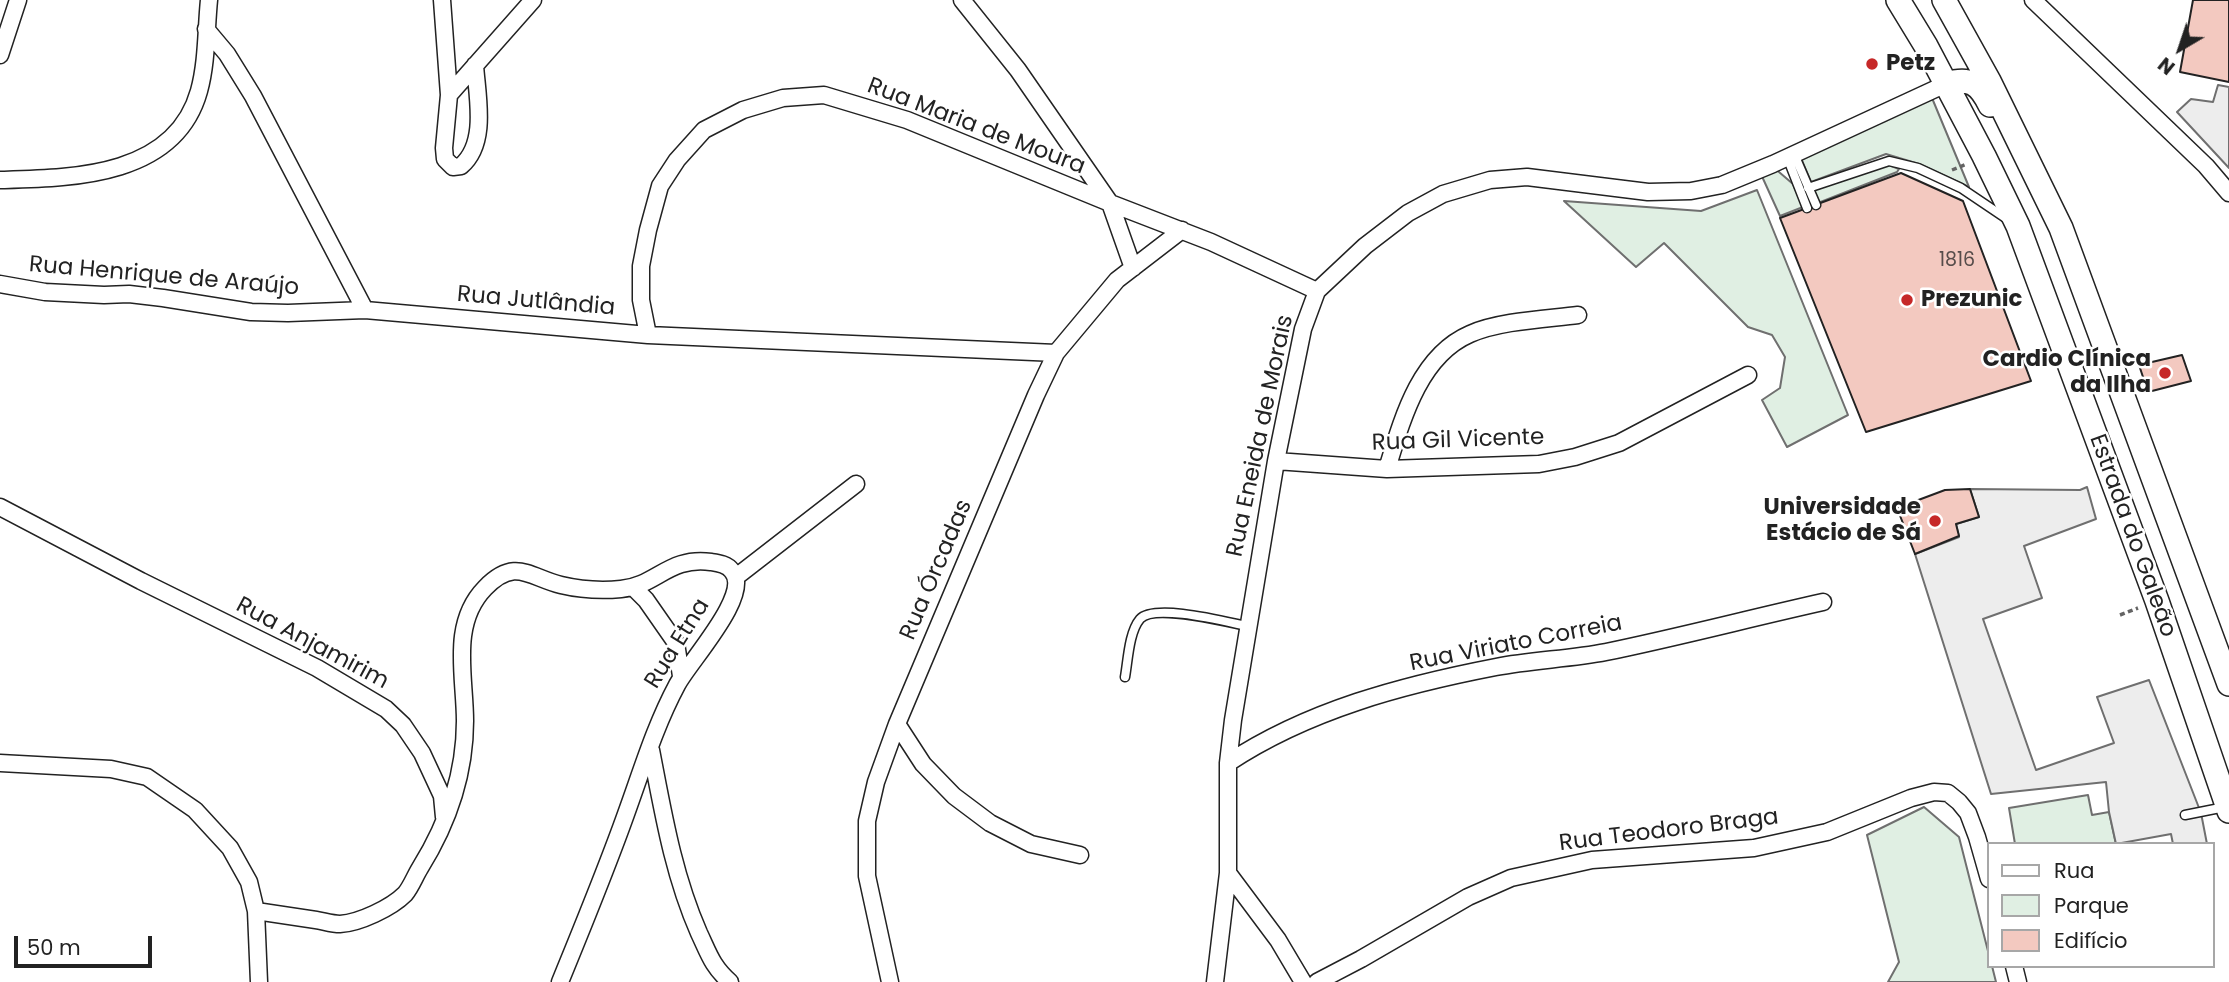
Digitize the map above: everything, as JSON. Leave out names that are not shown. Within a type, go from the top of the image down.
[{"type":"main road","name":"Estrada do Galeão","points":[[1898,0],[1946,84],[2018,226],[2134,538],[2228,809]]},
{"type":"main road","name":"Estrada do Galeão","points":[[1944,0],[1989,81],[2061,228],[2229,684]]},
{"type":"main road","points":[[1946,84],[1963,80],[1978,86],[2028,180],[2061,228]]},
{"type":"street","points":[[0,55],[18,0]]},
{"type":"street","points":[[0,180],[40,179],[110,170],[131,164],[154,152],[180,128],[198,93],[209,0]]},
{"type":"street","points":[[442,0],[449,95],[444,148],[445,159],[453,167],[461,166],[474,150],[479,121],[475,65]]},
{"type":"street","points":[[449,95],[533,0]]},
{"type":"street","points":[[962,0],[1018,70],[1110,203],[1133,268]]},
{"type":"street","points":[[2034,0],[2206,166],[2229,193]]},
{"type":"street","points":[[206,29],[227,54],[253,96],[365,310]]},
{"type":"street","name":"Rua Eneida de Morais","points":[[1215,982],[1228,873],[1228,762],[1247,626],[1303,329],[1317,290],[1365,246],[1408,212],[1443,194],[1490,180],[1527,177],[1648,192],[1691,191],[1722,185],[1946,84]]},
{"type":"street","name":"Rua Maria de Moura","points":[[648,335],[641,300],[642,266],[660,186],[677,160],[704,130],[743,110],[783,98],[824,95],[907,120],[1211,242],[1317,290]]},
{"type":"street","name":"Rua Órcadas","points":[[890,982],[867,876],[867,821],[876,782],[897,724],[1030,408],[1056,353],[1117,280],[1182,230]]},
{"type":"street","name":"Rua Henrique de Araújo","points":[[0,284],[45,292],[130,294],[251,312],[365,310]]},
{"type":"street","name":"Rua Jutlândia","points":[[365,310],[648,335],[1056,353]]},
{"type":"street","points":[[1387,468],[1413,396],[1432,365],[1452,343],[1472,333],[1497,327],[1578,315]]},
{"type":"street","name":"Rua Gil Vicente","points":[[1276,461],[1387,468],[1539,464],[1575,457],[1619,443],[1748,375]]},
{"type":"street","points":[[736,577],[856,484]]},
{"type":"street","name":"Rua Anjamirim","points":[[0,508],[141,582],[317,668],[386,709],[403,725],[422,753],[442,796],[444,823]]},
{"type":"street","name":"Rua Etna","points":[[444,823],[457,789],[462,761],[465,720],[460,670],[463,637],[469,611],[483,589],[499,576],[516,570],[558,584],[594,591],[634,588],[668,568],[695,560],[722,564],[732,569],[736,586],[725,617],[681,676],[655,731],[599,888],[560,982]]},
{"type":"street","points":[[634,588],[646,600],[676,643],[681,676]]},
{"type":"street","name":"Rua Viriato Correia","points":[[1228,762],[1258,743],[1334,709],[1416,684],[1497,667],[1604,652],[1823,602]]},
{"type":"street","points":[[897,724],[923,764],[954,796],[990,823],[1031,844],[1080,855]]},
{"type":"street","points":[[650,748],[669,842],[685,901],[716,969],[727,981]]},
{"type":"street","points":[[0,763],[111,769],[147,777],[195,810],[230,848],[249,882],[256,911],[259,982]]},
{"type":"street","name":"Rua Teodoro Braga","points":[[1317,982],[1468,897],[1511,878],[1592,860],[1754,848],[1828,832],[1911,798],[1934,792],[1948,793],[1968,813],[1978,837],[1988,875]]},
{"type":"street","points":[[256,911],[340,924],[374,915],[405,894],[444,823]]},
{"type":"street","points":[[1228,873],[1278,940],[1303,982]]},
{"type":"lane","points":[[1791,155],[1808,188],[1811,207],[1791,155]]},
{"type":"lane","points":[[1808,188],[1888,161],[1918,168],[1961,188],[2018,226]]},
{"type":"lane","points":[[1125,677],[1133,634],[1140,619],[1149,613],[1173,612],[1247,626]]},
{"type":"lane","points":[[2185,816],[2228,809]]},
{"type":"path","points":[[1944,180],[1950,171],[1984,156]]},
{"type":"green space","points":[[1932,98],[1969,187],[1919,164],[1886,154],[1811,182],[1800,156]]},
{"type":"green space","points":[[1886,164],[1899,169],[1818,203],[1812,189]]},
{"type":"green space","points":[[1772,166],[1793,184],[1803,207],[1780,216],[1760,172]]},
{"type":"green space","points":[[1757,190],[1848,415],[1787,447],[1762,400],[1780,388],[1785,357],[1772,335],[1748,327],[1664,243],[1636,267],[1564,201],[1701,211]]},
{"type":"green space","points":[[2088,795],[2092,815],[2109,812],[2116,842],[2015,842],[2009,808]]},
{"type":"green space","points":[[1924,807],[1959,837],[1988,951],[1988,968],[1992,968],[1996,982],[1888,982],[1899,962],[1867,835]]},
{"type":"shaded area","points":[[2218,85],[2229,87],[2229,168],[2177,112],[2191,99],[2213,102]]},
{"type":"shaded area","name":"Universidade Estácio de Sá","points":[[2087,487],[2096,519],[2024,546],[2042,598],[1983,619],[2036,770],[2114,743],[2097,697],[2149,680],[2201,813],[2207,842],[2173,842],[2171,834],[2116,842],[2106,782],[1991,794],[1915,554],[1959,537],[1956,524],[1979,517],[1970,489],[2080,490]]},
{"type":"building","points":[[2193,0],[2229,0],[2229,82],[2180,72]]},
{"type":"building","name":"Prezunic","points":[[1901,173],[1963,201],[2031,381],[1866,432],[1780,218]]},
{"type":"building","name":"Cardio Clínica da Ilha","points":[[2182,355],[2191,381],[2148,392],[2139,365]]},
{"type":"building","name":"Universidade Estácio de Sá","points":[[1970,489],[1979,517],[1956,524],[1959,536],[1915,554],[1897,508],[1945,490]]},
{"type":"place","name":"Petz","points":[[1872,64]]},
{"type":"place","name":"Prezunic","points":[[1907,300]]},
{"type":"place","name":"Cardio Clínica da Ilha","points":[[2165,373]]},
{"type":"place","name":"Universidade Estácio de Sá","points":[[1935,521]]}]
